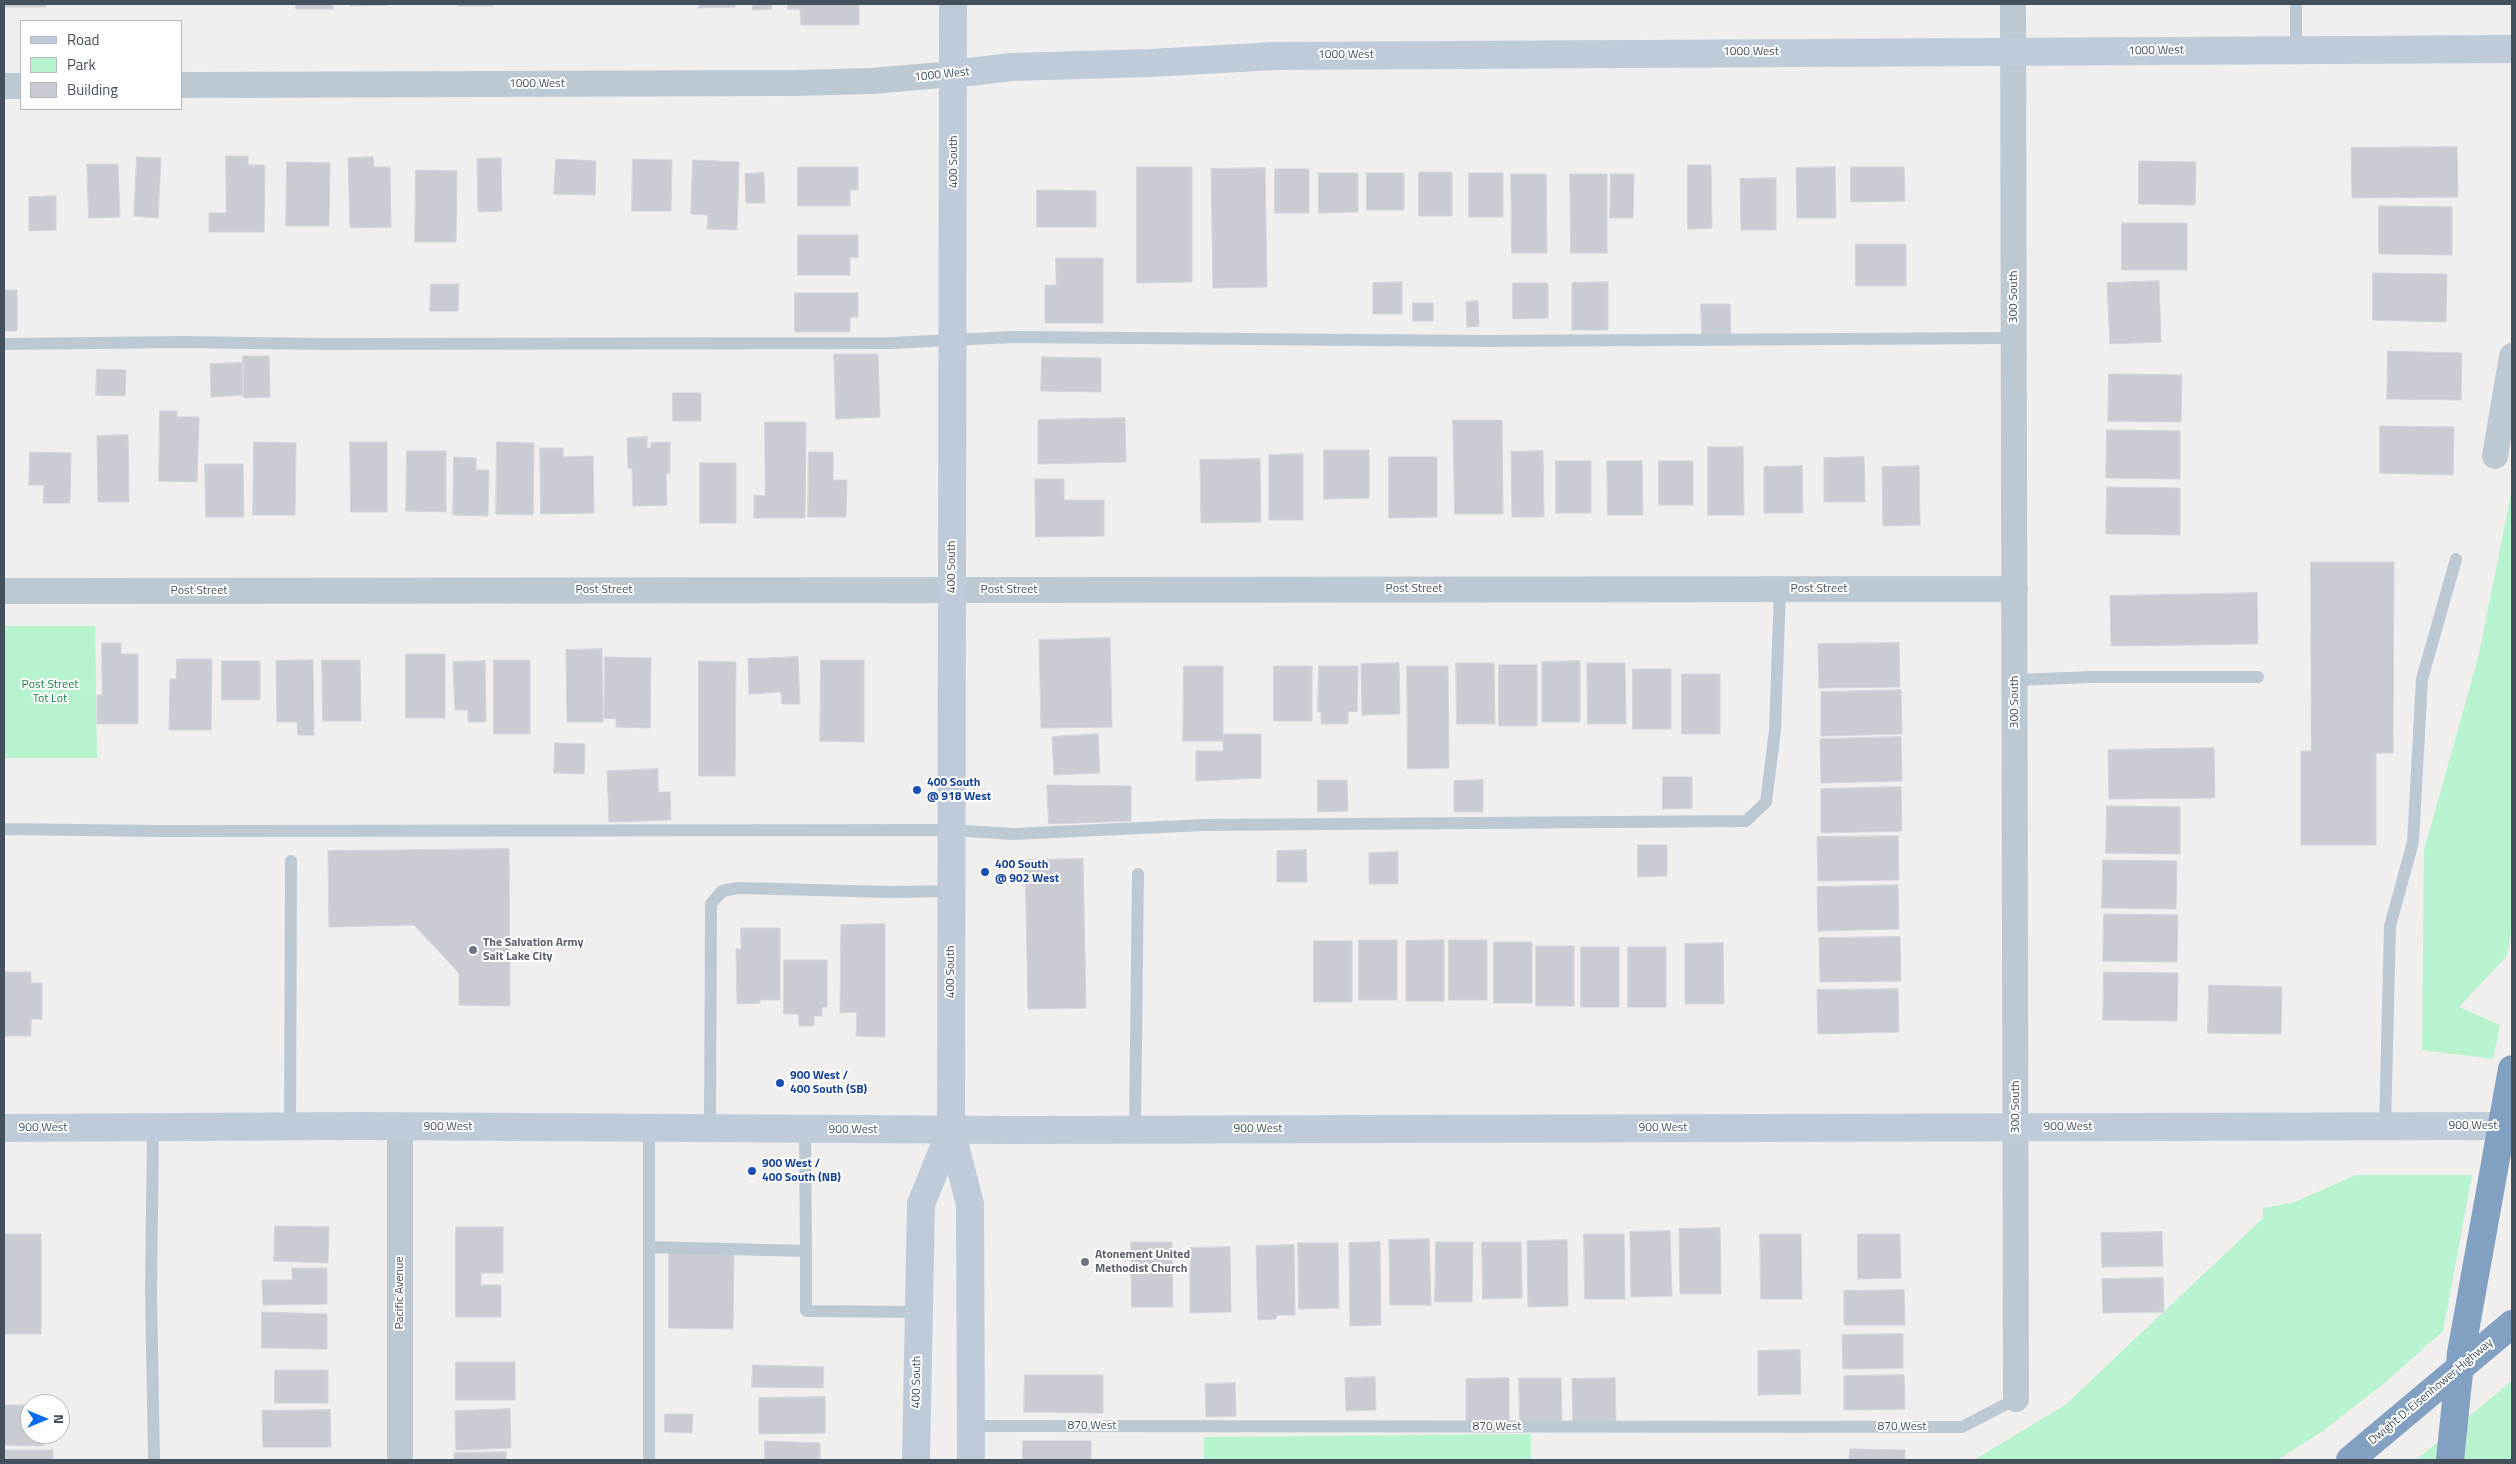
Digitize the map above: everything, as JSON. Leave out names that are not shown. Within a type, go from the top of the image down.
[{"type":"highway","points":[[2450,1460],[2461,1353],[2512,1069]]},
{"type":"highway","name":"Dwight D. Eisenhower Highway","points":[[2350,1460],[2512,1324]]},
{"type":"main road","name":"400 South","points":[[953,4],[951,1130],[970,1204],[971,1460]]},
{"type":"main road","name":"1000 West","points":[[953,74],[1011,67],[1150,63],[1276,56],[2512,49]]},
{"type":"main road","name":"900 West","points":[[4,1128],[710,1127],[805,1130],[951,1130],[2512,1126]]},
{"type":"main road","name":"400 South","points":[[916,1460],[921,1204],[951,1130]]},
{"type":"street","name":"300 South","points":[[2013,4],[2016,1399]]},
{"type":"street","name":"1000 West","points":[[182,85],[795,83],[882,81],[953,74]]},
{"type":"street","points":[[4,86],[20,86]]},
{"type":"street","points":[[2495,456],[2512,356]]},
{"type":"street","name":"Post Street","points":[[4,591],[2015,589]]},
{"type":"street","name":"Pacific Avenue","points":[[400,1127],[400,1460]]},
{"type":"lane","points":[[2296,4],[2296,50]]},
{"type":"lane","points":[[4,344],[182,342],[325,344],[891,343],[1012,337],[1218,337],[1485,341],[2014,338]]},
{"type":"lane","points":[[2385,1127],[2390,926],[2413,842],[2422,679],[2456,559]]},
{"type":"lane","points":[[4,829],[160,831],[952,830],[1013,834],[1204,825],[1746,821],[1766,802],[1775,730],[1780,589]]},
{"type":"lane","points":[[2015,680],[2092,677],[2258,677]]},
{"type":"lane","points":[[290,1128],[291,861]]},
{"type":"lane","points":[[1135,1129],[1138,874]]},
{"type":"lane","points":[[710,1127],[711,904],[722,892],[738,888],[951,892]]},
{"type":"lane","points":[[648,1127],[648,1460]]},
{"type":"lane","points":[[152,1128],[151,1292],[154,1460]]},
{"type":"lane","points":[[805,1130],[806,1311],[918,1312]]},
{"type":"lane","points":[[648,1247],[806,1251]]},
{"type":"lane","name":"870 West","points":[[971,1426],[1962,1427],[2016,1399]]},
{"type":"green space","points":[[2512,489],[2512,928],[2507,956],[2459,1007],[2500,1025],[2493,1059],[2422,1050],[2424,850],[2478,658]]},
{"type":"green space","name":"Post Street Tot Lot","points":[[4,626],[95,626],[97,758],[4,758]]},
{"type":"green space","points":[[2356,1175],[2472,1175],[2443,1331],[2387,1381],[2323,1431],[2277,1460],[1974,1460],[2065,1405],[2263,1218],[2263,1208],[2295,1202]]},
{"type":"green space","points":[[2512,1380],[2512,1460],[2416,1460],[2509,1383]]},
{"type":"green space","points":[[1531,1434],[1531,1460],[1204,1460],[1204,1437]]},
{"type":"building","points":[[4,4],[46,4],[46,7],[4,7]]},
{"type":"building","points":[[296,4],[333,4],[333,9],[296,9]]},
{"type":"building","points":[[351,4],[389,4],[389,5],[351,6]]},
{"type":"building","points":[[458,4],[493,4],[493,6],[458,6]]},
{"type":"building","points":[[699,4],[735,4],[735,7],[699,8]]},
{"type":"building","points":[[753,4],[771,4],[772,9],[753,10]]},
{"type":"building","points":[[788,4],[859,4],[859,25],[801,25],[800,9],[788,9]]},
{"type":"building","points":[[2457,147],[2458,197],[2352,198],[2351,148]]},
{"type":"building","points":[[226,156],[248,156],[248,165],[265,165],[264,232],[209,232],[209,213],[226,213]]},
{"type":"building","points":[[137,157],[161,158],[158,218],[134,216]]},
{"type":"building","points":[[373,157],[374,167],[390,167],[391,227],[350,228],[348,158]]},
{"type":"building","points":[[501,158],[502,211],[478,212],[477,159]]},
{"type":"building","points":[[556,159],[596,161],[595,195],[554,194]]},
{"type":"building","points":[[633,159],[672,160],[671,211],[632,211]]},
{"type":"building","points":[[693,160],[739,162],[737,230],[707,229],[708,215],[691,214]]},
{"type":"building","points":[[2139,161],[2196,162],[2195,205],[2139,204]]},
{"type":"building","points":[[287,162],[330,163],[329,226],[286,226]]},
{"type":"building","points":[[87,164],[118,164],[120,217],[89,218]]},
{"type":"building","points":[[1688,165],[1711,165],[1712,228],[1688,229]]},
{"type":"building","points":[[798,167],[858,167],[858,190],[850,190],[850,206],[798,206]]},
{"type":"building","points":[[1137,167],[1192,167],[1192,282],[1137,283]]},
{"type":"building","points":[[1835,167],[1836,218],[1797,218],[1796,168]]},
{"type":"building","points":[[1851,167],[1904,167],[1905,201],[1851,202]]},
{"type":"building","points":[[1265,168],[1267,287],[1213,288],[1211,169]]},
{"type":"building","points":[[1275,169],[1309,169],[1309,213],[1275,213]]},
{"type":"building","points":[[416,170],[457,171],[456,242],[415,242]]},
{"type":"building","points":[[1419,172],[1452,172],[1452,216],[1419,216]]},
{"type":"building","points":[[764,173],[765,203],[746,203],[745,174]]},
{"type":"building","points":[[1319,173],[1358,173],[1358,212],[1319,213]]},
{"type":"building","points":[[1367,173],[1404,173],[1404,210],[1367,210]]},
{"type":"building","points":[[1469,173],[1503,173],[1503,217],[1469,217]]},
{"type":"building","points":[[1511,174],[1546,174],[1547,253],[1512,253]]},
{"type":"building","points":[[1570,174],[1607,174],[1607,253],[1571,253]]},
{"type":"building","points":[[1611,174],[1634,174],[1633,218],[1610,218]]},
{"type":"building","points":[[1776,178],[1776,230],[1741,230],[1740,179]]},
{"type":"building","points":[[1037,190],[1096,191],[1096,227],[1037,227]]},
{"type":"building","points":[[56,196],[56,230],[29,231],[29,197]]},
{"type":"building","points":[[2379,206],[2452,207],[2452,255],[2379,254]]},
{"type":"building","points":[[2122,223],[2187,223],[2187,270],[2122,270]]},
{"type":"building","points":[[798,235],[858,235],[858,258],[850,257],[850,275],[798,275]]},
{"type":"building","points":[[1856,244],[1906,244],[1906,286],[1856,286]]},
{"type":"building","points":[[1056,258],[1103,258],[1103,323],[1045,323],[1045,285],[1056,285]]},
{"type":"building","points":[[2373,273],[2447,274],[2446,322],[2373,320]]},
{"type":"building","points":[[2159,281],[2161,342],[2110,344],[2107,283]]},
{"type":"building","points":[[1402,282],[1402,314],[1373,314],[1373,283]]},
{"type":"building","points":[[1608,282],[1608,330],[1572,330],[1572,283]]},
{"type":"building","points":[[1513,283],[1548,283],[1548,318],[1513,319]]},
{"type":"building","points":[[431,284],[459,284],[458,311],[430,311]]},
{"type":"building","points":[[4,290],[17,290],[17,331],[4,331]]},
{"type":"building","points":[[795,293],[858,293],[858,317],[850,317],[850,332],[795,332]]},
{"type":"building","points":[[1478,301],[1479,326],[1467,327],[1466,302]]},
{"type":"building","points":[[1413,303],[1433,303],[1433,321],[1413,321]]},
{"type":"building","points":[[1701,304],[1730,304],[1731,335],[1702,336]]},
{"type":"building","points":[[2388,351],[2462,353],[2461,400],[2387,399]]},
{"type":"building","points":[[834,354],[878,354],[880,417],[836,419]]},
{"type":"building","points":[[243,356],[269,356],[270,397],[244,398]]},
{"type":"building","points":[[1042,357],[1101,358],[1101,392],[1041,391]]},
{"type":"building","points":[[242,363],[243,395],[211,397],[210,364]]},
{"type":"building","points":[[97,369],[126,370],[125,396],[96,395]]},
{"type":"building","points":[[2109,374],[2182,375],[2181,422],[2108,421]]},
{"type":"building","points":[[673,393],[701,393],[701,421],[673,421]]},
{"type":"building","points":[[160,411],[177,411],[177,417],[199,417],[197,482],[159,481]]},
{"type":"building","points":[[1125,418],[1126,462],[1038,464],[1038,420]]},
{"type":"building","points":[[1453,420],[1502,420],[1503,514],[1455,514]]},
{"type":"building","points":[[765,422],[806,422],[805,518],[754,518],[754,495],[765,496]]},
{"type":"building","points":[[2380,426],[2454,427],[2453,475],[2380,473]]},
{"type":"building","points":[[2107,430],[2180,431],[2180,479],[2106,478]]},
{"type":"building","points":[[128,435],[129,502],[98,502],[97,436]]},
{"type":"building","points":[[647,437],[647,448],[651,448],[651,443],[670,442],[670,473],[666,473],[667,505],[633,506],[632,468],[628,468],[627,438]]},
{"type":"building","points":[[254,442],[296,443],[295,515],[253,515]]},
{"type":"building","points":[[350,442],[387,442],[387,512],[351,512]]},
{"type":"building","points":[[497,442],[534,443],[533,515],[496,514]]},
{"type":"building","points":[[1708,447],[1743,447],[1744,515],[1708,515]]},
{"type":"building","points":[[540,448],[563,448],[563,457],[593,456],[594,513],[541,514]]},
{"type":"building","points":[[1324,450],[1369,450],[1369,498],[1324,499]]},
{"type":"building","points":[[407,451],[446,451],[446,512],[406,511]]},
{"type":"building","points":[[1543,451],[1544,517],[1512,517],[1511,452]]},
{"type":"building","points":[[30,452],[71,453],[70,503],[43,503],[44,485],[29,485]]},
{"type":"building","points":[[809,452],[833,452],[833,480],[847,480],[846,517],[808,517]]},
{"type":"building","points":[[1303,454],[1303,520],[1269,520],[1269,455]]},
{"type":"building","points":[[454,457],[476,458],[476,470],[489,470],[488,516],[453,515]]},
{"type":"building","points":[[1389,457],[1437,457],[1437,517],[1389,518]]},
{"type":"building","points":[[1864,457],[1865,502],[1824,502],[1824,458]]},
{"type":"building","points":[[1260,459],[1261,522],[1201,523],[1200,460]]},
{"type":"building","points":[[1556,461],[1591,461],[1591,513],[1556,513]]},
{"type":"building","points":[[1607,461],[1642,461],[1643,515],[1608,515]]},
{"type":"building","points":[[1659,461],[1693,461],[1693,505],[1659,505]]},
{"type":"building","points":[[700,463],[736,463],[736,523],[700,523]]},
{"type":"building","points":[[205,464],[243,464],[244,517],[206,517]]},
{"type":"building","points":[[1802,466],[1803,513],[1764,513],[1764,467]]},
{"type":"building","points":[[1919,466],[1920,525],[1883,526],[1882,467]]},
{"type":"building","points":[[1035,479],[1064,479],[1064,500],[1104,500],[1104,536],[1036,537]]},
{"type":"building","points":[[2107,487],[2180,488],[2180,535],[2106,534]]},
{"type":"building","points":[[2311,562],[2394,562],[2393,753],[2376,753],[2376,845],[2301,845],[2301,751],[2311,751]]},
{"type":"building","points":[[2257,593],[2258,644],[2111,646],[2110,596]]},
{"type":"building","points":[[1110,638],[1112,727],[1041,728],[1039,640]]},
{"type":"building","points":[[102,643],[121,643],[121,654],[138,654],[138,724],[97,724],[97,695],[102,695]]},
{"type":"building","points":[[1899,643],[1900,687],[1819,688],[1818,644]]},
{"type":"building","points":[[602,649],[603,722],[567,722],[566,650]]},
{"type":"building","points":[[406,654],[445,654],[445,718],[406,718]]},
{"type":"building","points":[[605,657],[651,658],[650,728],[616,727],[616,719],[604,718]]},
{"type":"building","points":[[798,657],[800,704],[782,704],[781,692],[749,694],[748,659]]},
{"type":"building","points":[[177,659],[212,659],[211,730],[169,730],[170,679],[176,679]]},
{"type":"building","points":[[313,660],[314,735],[298,735],[297,722],[277,722],[276,661]]},
{"type":"building","points":[[322,660],[360,660],[361,721],[323,721]]},
{"type":"building","points":[[494,660],[530,660],[530,734],[494,734]]},
{"type":"building","points":[[821,660],[864,660],[864,742],[820,741]]},
{"type":"building","points":[[222,661],[260,661],[260,700],[222,700]]},
{"type":"building","points":[[485,661],[486,722],[468,722],[468,710],[455,710],[453,662]]},
{"type":"building","points":[[699,661],[736,662],[735,776],[699,776]]},
{"type":"building","points":[[1580,661],[1580,722],[1542,722],[1542,662]]},
{"type":"building","points":[[1399,663],[1400,714],[1362,715],[1361,664]]},
{"type":"building","points":[[1456,663],[1494,663],[1495,724],[1457,724]]},
{"type":"building","points":[[1587,663],[1625,663],[1626,724],[1588,724]]},
{"type":"building","points":[[1499,665],[1537,665],[1537,726],[1499,726]]},
{"type":"building","points":[[1184,666],[1223,666],[1223,741],[1183,741]]},
{"type":"building","points":[[1274,666],[1312,666],[1312,721],[1274,721]]},
{"type":"building","points":[[1319,666],[1358,666],[1357,712],[1348,711],[1348,724],[1321,724],[1321,712],[1318,712]]},
{"type":"building","points":[[1407,666],[1448,666],[1449,768],[1408,769]]},
{"type":"building","points":[[1633,669],[1671,669],[1671,729],[1633,729]]},
{"type":"building","points":[[1682,674],[1720,674],[1720,734],[1682,734]]},
{"type":"building","points":[[1901,690],[1902,734],[1821,736],[1821,692]]},
{"type":"building","points":[[1098,734],[1100,773],[1054,775],[1052,737]]},
{"type":"building","points":[[1223,734],[1261,734],[1261,778],[1196,781],[1196,751],[1223,751]]},
{"type":"building","points":[[1901,737],[1902,781],[1821,783],[1820,739]]},
{"type":"building","points":[[555,743],[585,744],[584,774],[554,773]]},
{"type":"building","points":[[2214,748],[2215,798],[2109,799],[2108,750]]},
{"type":"building","points":[[658,769],[658,792],[670,792],[671,820],[609,822],[607,771]]},
{"type":"building","points":[[1663,777],[1692,777],[1692,808],[1663,809]]},
{"type":"building","points":[[1318,780],[1347,780],[1348,811],[1318,812]]},
{"type":"building","points":[[1483,780],[1483,812],[1454,812],[1454,781]]},
{"type":"building","points":[[1047,785],[1131,786],[1131,821],[1049,824]]},
{"type":"building","points":[[1901,787],[1902,831],[1821,833],[1821,789]]},
{"type":"building","points":[[2107,806],[2180,807],[2180,854],[2106,853]]},
{"type":"building","points":[[1898,836],[1899,880],[1818,881],[1817,837]]},
{"type":"building","points":[[1638,845],[1667,845],[1667,876],[1638,877]]},
{"type":"building","name":"The Salvation Army Salt Lake City","points":[[509,849],[510,1006],[459,1005],[459,973],[414,925],[329,927],[328,851]]},
{"type":"building","points":[[1306,850],[1307,882],[1277,882],[1277,851]]},
{"type":"building","points":[[1398,852],[1398,884],[1369,884],[1369,853]]},
{"type":"building","points":[[1083,859],[1086,1008],[1028,1009],[1025,860]]},
{"type":"building","points":[[2103,860],[2177,861],[2176,909],[2102,908]]},
{"type":"building","points":[[1898,885],[1899,929],[1818,931],[1817,887]]},
{"type":"building","points":[[2104,914],[2178,915],[2177,962],[2103,961]]},
{"type":"building","points":[[885,924],[885,1037],[856,1036],[857,1012],[840,1013],[841,925]]},
{"type":"building","points":[[741,928],[780,928],[780,1000],[760,1000],[760,1003],[737,1004],[736,949],[741,949]]},
{"type":"building","points":[[1900,937],[1901,981],[1820,982],[1819,938]]},
{"type":"building","points":[[1359,940],[1397,940],[1397,1000],[1359,1000]]},
{"type":"building","points":[[1444,940],[1444,1001],[1406,1001],[1406,941]]},
{"type":"building","points":[[1449,940],[1487,940],[1487,1000],[1449,1000]]},
{"type":"building","points":[[1314,941],[1352,941],[1352,1002],[1314,1002]]},
{"type":"building","points":[[1494,942],[1532,942],[1532,1003],[1494,1003]]},
{"type":"building","points":[[1723,943],[1724,1004],[1685,1004],[1685,944]]},
{"type":"building","points":[[1536,946],[1574,946],[1574,1006],[1536,1006]]},
{"type":"building","points":[[1581,947],[1619,947],[1619,1007],[1581,1007]]},
{"type":"building","points":[[1628,947],[1666,947],[1666,1007],[1628,1007]]},
{"type":"building","points":[[784,960],[827,960],[827,1007],[822,1007],[822,1016],[814,1016],[814,1026],[799,1026],[798,1014],[784,1014]]},
{"type":"building","points":[[4,972],[31,972],[31,983],[42,983],[42,1019],[31,1019],[31,1036],[4,1036]]},
{"type":"building","points":[[2104,972],[2178,973],[2177,1021],[2103,1020]]},
{"type":"building","points":[[2209,985],[2282,987],[2281,1034],[2208,1033]]},
{"type":"building","points":[[1898,989],[1899,1032],[1818,1034],[1817,990]]},
{"type":"building","points":[[275,1226],[329,1227],[328,1263],[274,1261]]},
{"type":"building","points":[[456,1227],[503,1227],[503,1273],[481,1273],[481,1285],[501,1285],[501,1317],[456,1317]]},
{"type":"building","points":[[1720,1228],[1721,1294],[1680,1294],[1679,1229]]},
{"type":"building","points":[[1670,1231],[1672,1296],[1631,1297],[1630,1232]]},
{"type":"building","points":[[2162,1232],[2163,1266],[2102,1267],[2101,1233]]},
{"type":"building","points":[[4,1234],[41,1234],[41,1334],[4,1334]]},
{"type":"building","points":[[1584,1234],[1624,1234],[1625,1299],[1585,1299]]},
{"type":"building","points":[[1760,1234],[1801,1234],[1802,1299],[1761,1299]]},
{"type":"building","points":[[1858,1234],[1900,1234],[1901,1278],[1858,1279]]},
{"type":"building","points":[[1429,1239],[1431,1305],[1390,1305],[1389,1240]]},
{"type":"building","points":[[1567,1240],[1568,1306],[1528,1307],[1527,1241]]},
{"type":"building","points":[[1131,1242],[1172,1242],[1173,1307],[1132,1307]]},
{"type":"building","points":[[1380,1242],[1381,1325],[1350,1326],[1349,1243]]},
{"type":"building","points":[[1436,1242],[1473,1242],[1472,1302],[1435,1302]]},
{"type":"building","points":[[1482,1242],[1521,1242],[1522,1298],[1483,1299]]},
{"type":"building","points":[[1298,1243],[1338,1243],[1339,1308],[1299,1309]]},
{"type":"building","points":[[1294,1245],[1295,1315],[1277,1315],[1276,1319],[1258,1320],[1256,1246]]},
{"type":"building","points":[[1230,1247],[1231,1312],[1190,1313],[1190,1248]]},
{"type":"building","points":[[669,1251],[734,1252],[733,1329],[669,1328]]},
{"type":"building","points":[[292,1268],[327,1268],[327,1304],[263,1305],[262,1280],[292,1280]]},
{"type":"building","points":[[2163,1278],[2164,1312],[2103,1313],[2102,1279]]},
{"type":"building","points":[[1904,1290],[1905,1325],[1844,1325],[1844,1291]]},
{"type":"building","points":[[262,1312],[327,1314],[327,1349],[262,1348]]},
{"type":"building","points":[[1903,1334],[1903,1368],[1843,1369],[1842,1335]]},
{"type":"building","points":[[1800,1350],[1801,1394],[1758,1395],[1758,1351]]},
{"type":"building","points":[[456,1362],[515,1362],[515,1400],[456,1400]]},
{"type":"building","points":[[753,1365],[824,1367],[823,1388],[752,1387]]},
{"type":"building","points":[[275,1370],[328,1370],[328,1403],[275,1403]]},
{"type":"building","points":[[1025,1375],[1103,1375],[1103,1413],[1024,1412]]},
{"type":"building","points":[[1904,1375],[1905,1409],[1844,1410],[1844,1376]]},
{"type":"building","points":[[1375,1377],[1376,1410],[1346,1411],[1345,1378]]},
{"type":"building","points":[[1509,1378],[1509,1423],[1466,1423],[1466,1379]]},
{"type":"building","points":[[1519,1378],[1561,1378],[1562,1422],[1520,1422]]},
{"type":"building","points":[[1615,1378],[1616,1423],[1573,1423],[1572,1379]]},
{"type":"building","points":[[1235,1383],[1236,1416],[1206,1417],[1205,1384]]},
{"type":"building","points":[[825,1397],[825,1433],[759,1434],[759,1398]]},
{"type":"building","points":[[4,1405],[20,1405],[20,1444],[44,1444],[44,1446],[4,1445]]},
{"type":"building","points":[[510,1409],[511,1448],[456,1450],[455,1411]]},
{"type":"building","points":[[330,1410],[331,1447],[263,1447],[262,1411]]},
{"type":"building","points":[[665,1414],[693,1414],[692,1433],[665,1432]]},
{"type":"building","points":[[765,1441],[820,1443],[820,1460],[765,1460]]},
{"type":"building","points":[[1023,1441],[1091,1441],[1091,1460],[1023,1460]]},
{"type":"building","points":[[1850,1449],[1905,1450],[1905,1460],[1849,1460]]},
{"type":"building","points":[[4,1450],[53,1450],[53,1460],[4,1460]]},
{"type":"building","points":[[506,1452],[506,1460],[454,1460],[454,1453]]},
{"type":"place","name":"400 South @ 918 West","points":[[917,790]]},
{"type":"place","name":"400 South @ 902 West","points":[[985,872]]},
{"type":"place","name":"The Salvation Army Salt Lake City","points":[[473,950]]},
{"type":"place","name":"900 West / 400 South (SB)","points":[[780,1083]]},
{"type":"place","name":"900 West / 400 South (NB)","points":[[752,1171]]},
{"type":"place","name":"Atonement United Methodist Church","points":[[1085,1262]]}]
